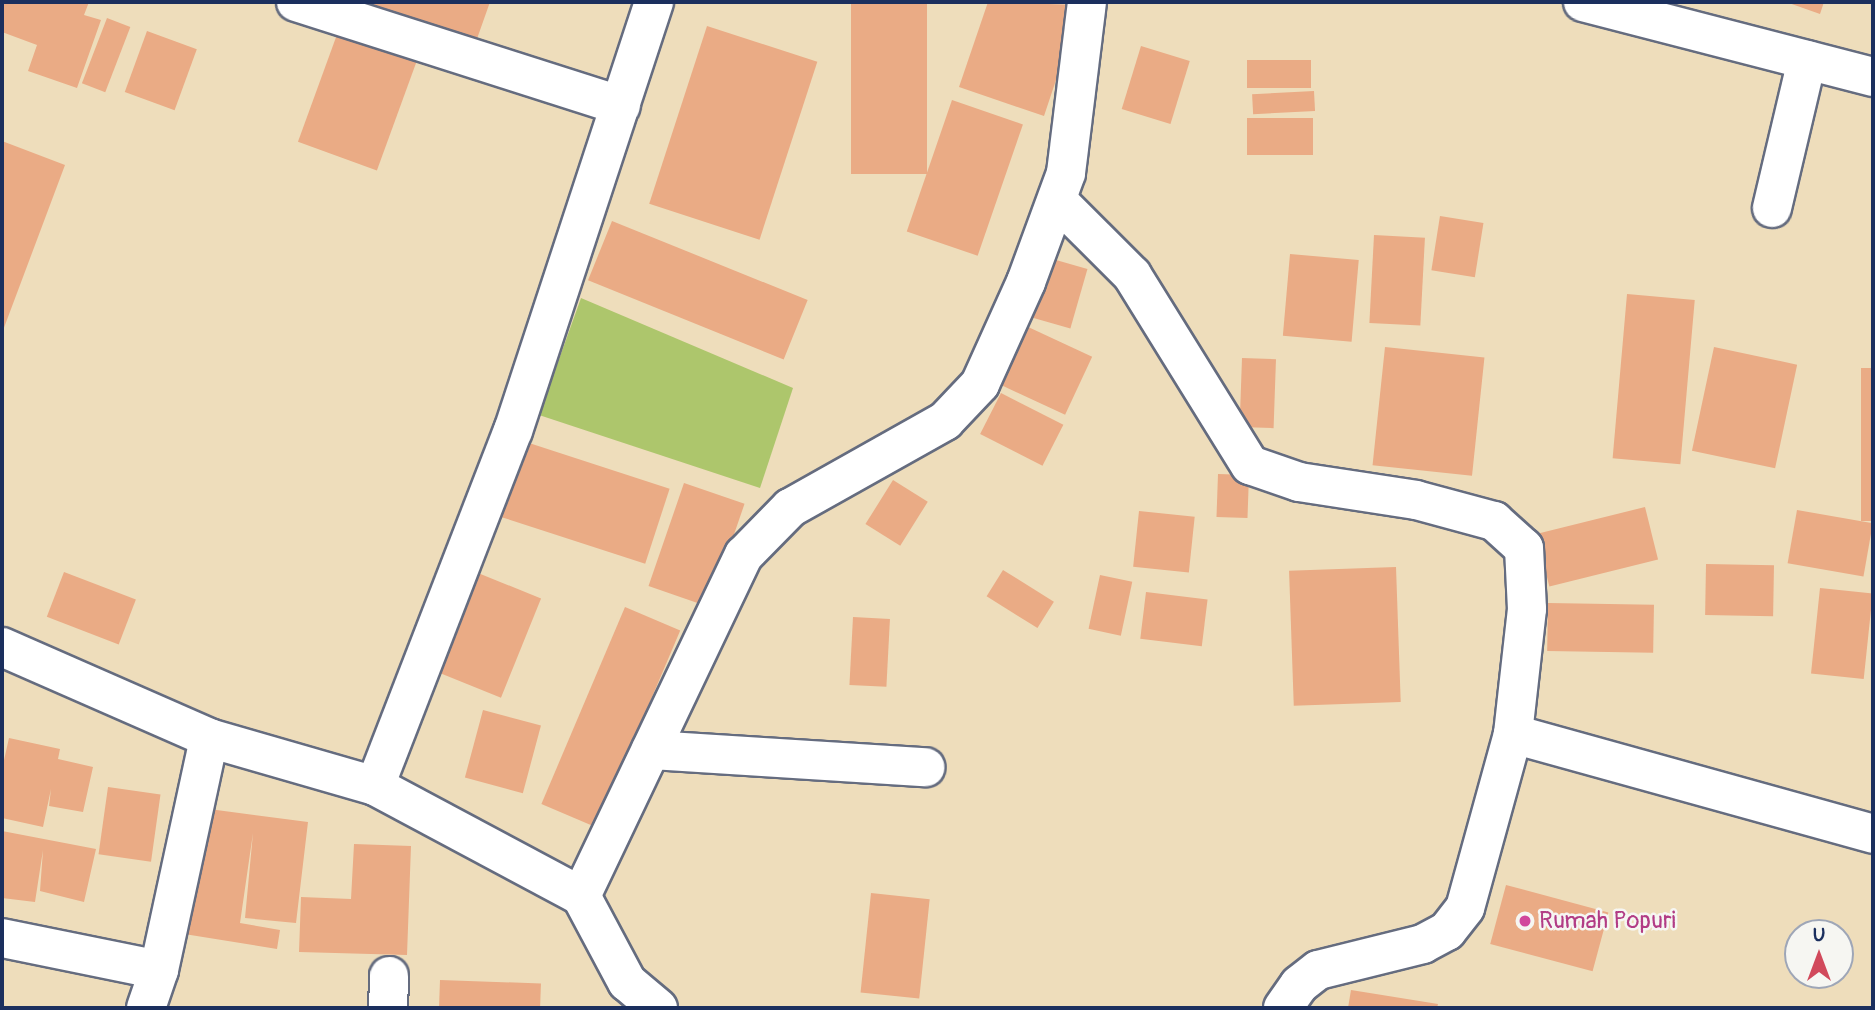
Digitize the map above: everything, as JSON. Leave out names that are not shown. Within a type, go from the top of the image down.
[{"type":"street","points":[[296,2],[621,106]]},
{"type":"street","points":[[375,786],[513,431],[654,2]]},
{"type":"street","points":[[581,896],[744,555],[790,508],[945,421],[980,384],[1066,173],[1087,2]]},
{"type":"street","points":[[1583,2],[1873,77]]},
{"type":"street","points":[[1772,208],[1807,60]]},
{"type":"street","points":[[1057,200],[1132,275],[1250,465],[1300,482],[1416,500],[1494,520],[1524,548],[1527,609],[1513,734],[1465,908],[1447,931],[1423,944],[1318,971],[1300,985],[1283,1008]]},
{"type":"street","points":[[2,647],[209,738],[375,786],[581,896],[625,995],[658,1008]]},
{"type":"street","points":[[1513,734],[1873,834]]},
{"type":"street","points":[[146,1008],[159,971],[209,738]]},
{"type":"street","points":[[651,750],[925,767]]},
{"type":"street","points":[[2,938],[159,971]]},
{"type":"green space","points":[[581,298],[793,388],[760,488],[539,415]]},
{"type":"building","points":[[2,2],[89,2],[84,15],[101,20],[77,88],[28,71],[37,45],[2,32]]},
{"type":"building","points":[[340,2],[490,2],[473,50]]},
{"type":"building","points":[[851,2],[927,2],[927,174],[851,174]]},
{"type":"building","points":[[988,2],[1081,5],[1044,116],[959,87]]},
{"type":"building","points":[[1786,2],[1824,2],[1820,14]]},
{"type":"building","points":[[107,18],[130,27],[105,92],[82,83]]},
{"type":"building","points":[[707,26],[817,62],[760,240],[649,204]]},
{"type":"building","points":[[339,29],[418,58],[377,170],[298,142]]},
{"type":"building","points":[[147,31],[197,49],[175,110],[125,92]]},
{"type":"building","points":[[1141,46],[1190,61],[1170,124],[1122,109]]},
{"type":"building","points":[[1247,60],[1311,60],[1311,88],[1247,88]]},
{"type":"building","points":[[1314,91],[1315,111],[1253,114],[1252,94]]},
{"type":"building","points":[[952,100],[1023,124],[978,256],[907,231]]},
{"type":"building","points":[[1247,118],[1313,118],[1313,155],[1247,155]]},
{"type":"building","points":[[2,141],[65,165],[2,333]]},
{"type":"building","points":[[1440,216],[1483,223],[1475,277],[1431,270]]},
{"type":"building","points":[[612,221],[808,300],[784,359],[588,280]]},
{"type":"building","points":[[1374,235],[1425,238],[1420,326],[1369,323]]},
{"type":"building","points":[[1290,254],[1359,260],[1352,342],[1283,336]]},
{"type":"building","points":[[1049,258],[1087,269],[1070,329],[1032,318]]},
{"type":"building","points":[[1627,294],[1695,300],[1680,464],[1613,458]]},
{"type":"building","points":[[1026,326],[1092,357],[1065,415],[999,384]]},
{"type":"building","points":[[1385,347],[1484,357],[1472,476],[1373,465]]},
{"type":"building","points":[[1714,347],[1797,365],[1775,468],[1692,451]]},
{"type":"building","points":[[1242,358],[1276,359],[1274,428],[1240,427]]},
{"type":"building","points":[[1861,368],[1873,368],[1873,521],[1861,521]]},
{"type":"building","points":[[1001,393],[1063,425],[1042,466],[980,434]]},
{"type":"building","points":[[526,442],[670,489],[645,564],[502,517]]},
{"type":"building","points":[[1218,474],[1249,475],[1247,518],[1216,517]]},
{"type":"building","points":[[893,480],[928,502],[900,546],[865,524]]},
{"type":"building","points":[[684,483],[745,504],[709,607],[649,586]]},
{"type":"building","points":[[1645,507],[1658,559],[1549,586],[1536,534]]},
{"type":"building","points":[[1797,510],[1873,523],[1863,577],[1788,563]]},
{"type":"building","points":[[1139,511],[1195,517],[1189,573],[1133,567]]},
{"type":"building","points":[[1706,564],[1774,565],[1773,616],[1705,615]]},
{"type":"building","points":[[1396,567],[1401,702],[1294,706],[1289,571]]},
{"type":"building","points":[[1003,570],[1054,602],[1037,628],[987,596]]},
{"type":"building","points":[[64,572],[136,600],[119,644],[47,617]]},
{"type":"building","points":[[478,573],[541,598],[501,698],[438,672]]},
{"type":"building","points":[[1100,575],[1132,582],[1121,636],[1089,629]]},
{"type":"building","points":[[1820,588],[1873,594],[1864,679],[1811,674]]},
{"type":"building","points":[[1146,592],[1208,600],[1202,646],[1140,639]]},
{"type":"building","points":[[1548,603],[1654,605],[1653,653],[1547,651]]},
{"type":"building","points":[[625,607],[680,630],[597,827],[541,804]]},
{"type":"building","points":[[853,617],[890,619],[886,687],[849,685]]},
{"type":"building","points":[[483,710],[541,726],[523,793],[465,778]]},
{"type":"building","points":[[9,738],[60,749],[58,759],[93,767],[83,812],[49,806],[51,789],[43,827],[2,818],[2,769]]},
{"type":"building","points":[[108,787],[160,794],[151,862],[99,854]]},
{"type":"building","points":[[194,807],[308,822],[296,923],[245,918],[253,833],[240,923],[280,930],[277,949],[178,933]]},
{"type":"building","points":[[2,831],[96,849],[84,902],[40,891],[43,850],[35,902],[2,898]]},
{"type":"building","points":[[354,844],[411,846],[407,955],[299,952],[301,897],[351,899]]},
{"type":"building","name":"Rumah Popuri","points":[[1506,885],[1608,912],[1593,971],[1490,944]]},
{"type":"building","points":[[871,893],[930,899],[919,999],[861,992]]},
{"type":"building","points":[[440,980],[541,984],[540,1008],[439,1008]]},
{"type":"building","points":[[1351,990],[1438,1004],[1437,1008],[1348,1008]]},
{"type":"place","name":"Rumah Popuri","points":[[1525,921]]}]
